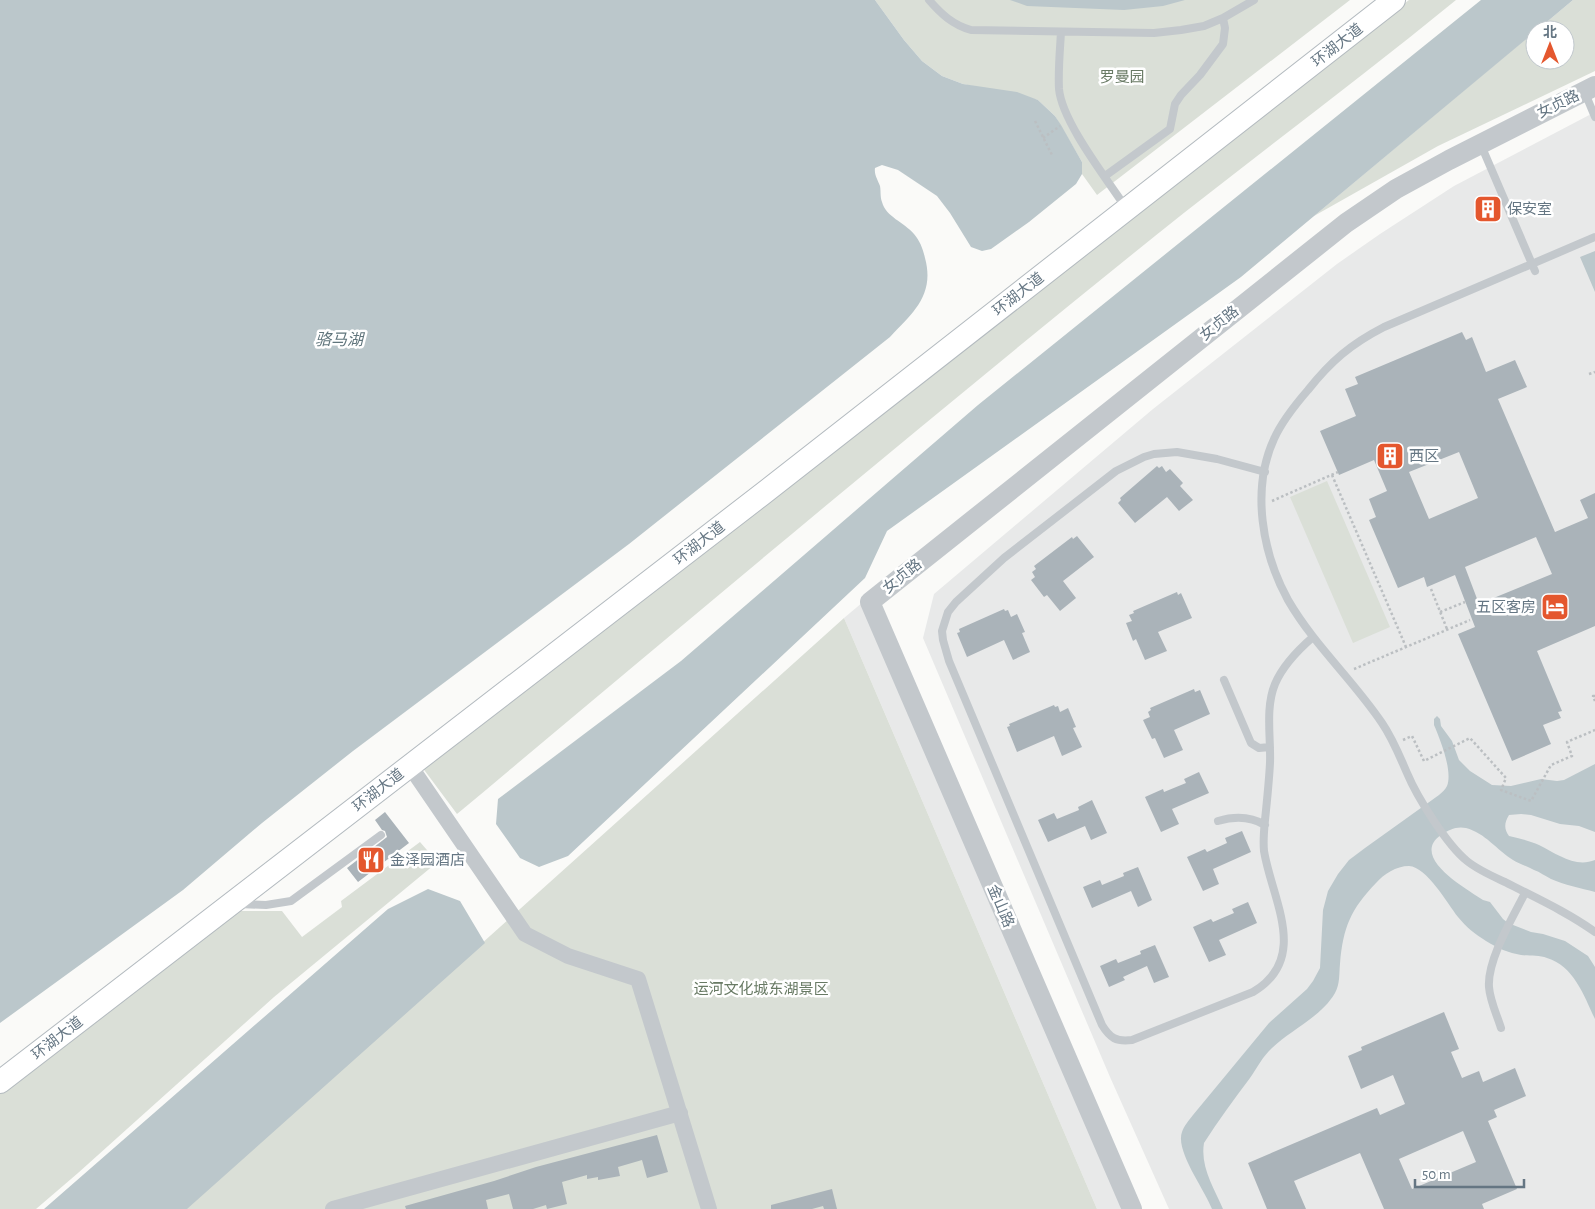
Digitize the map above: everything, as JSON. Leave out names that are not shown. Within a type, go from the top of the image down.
[{"type":"main road","name":"环湖大道","points":[[0,1082],[760,496],[1394,0]]},
{"type":"street","name":"女贞路","points":[[870,602],[1346,223],[1396,190],[1481,143],[1590,89]]},
{"type":"street","name":"金山路","points":[[870,602],[1132,1209]]},
{"type":"street","points":[[410,766],[525,934],[568,956],[638,980],[709,1209]]},
{"type":"street","points":[[333,1209],[680,1113]]},
{"type":"lane","points":[[929,0],[941,13],[956,24],[971,30],[1154,33],[1204,26],[1223,18],[1254,0]]},
{"type":"lane","points":[[1105,176],[1170,129],[1175,104],[1223,44],[1225,28],[1223,18]]},
{"type":"lane","points":[[1061,32],[1059,89],[1062,105],[1076,134],[1127,210]]},
{"type":"lane","points":[[1590,89],[1595,117]]},
{"type":"lane","points":[[1481,143],[1534,267]]},
{"type":"lane","points":[[1595,237],[1534,267],[1384,328],[1350,346],[1314,382],[1280,426],[1267,457],[1261,506],[1265,536],[1279,579],[1288,598],[1313,637],[1382,723],[1395,744],[1417,793],[1450,843],[1474,867],[1576,918],[1595,932]]},
{"type":"lane","points":[[1265,472],[1192,454],[1166,452],[1144,457],[1116,471],[1004,558],[952,607],[948,612],[942,631],[952,670],[1102,1025],[1112,1039],[1124,1041],[1137,1038],[1253,992],[1271,978],[1280,964],[1284,941],[1278,905],[1264,850],[1271,697],[1282,671],[1292,657],[1313,637]]},
{"type":"lane","points":[[1224,680],[1250,744],[1259,748],[1270,747]]},
{"type":"lane","points":[[1218,821],[1242,817],[1257,820],[1265,825]]},
{"type":"lane","points":[[232,903],[266,905],[291,900],[381,835]]},
{"type":"lane","points":[[1501,1028],[1489,988],[1489,978],[1496,953],[1525,893]]},
{"type":"path","points":[[1034,121],[1052,155]]},
{"type":"path","points":[[1043,138],[1061,125]]},
{"type":"path","points":[[1589,374],[1595,372]]},
{"type":"path","points":[[1261,506],[1338,472]]},
{"type":"path","points":[[1332,475],[1406,647]]},
{"type":"path","points":[[1431,589],[1447,630]]},
{"type":"path","points":[[1440,612],[1465,602]]},
{"type":"path","points":[[1344,674],[1470,620]]},
{"type":"path","points":[[1595,696],[1593,696],[1595,701]]},
{"type":"path","points":[[1395,744],[1412,736],[1424,761],[1470,738],[1506,778],[1502,790],[1531,801],[1551,765],[1572,756],[1567,742],[1595,730]]},
{"type":"shaded area","points":[[1595,112],[1595,1209],[1169,1209],[1110,1077],[923,638],[934,594],[1153,409],[1337,264],[1454,186]]},
{"type":"shaded area","points":[[863,602],[1125,1209],[1097,1209],[844,618]]},
{"type":"green space","name":"罗曼园","points":[[875,0],[1350,0],[1097,195],[1082,174],[1082,162],[1055,116],[1038,100],[963,84],[942,76],[922,61]]},
{"type":"green space","points":[[1409,0],[1456,0],[1067,307],[457,814],[422,767]]},
{"type":"green space","points":[[1573,0],[1595,0],[1595,71],[1438,146],[1314,216],[1525,39],[1525,70],[1575,70],[1575,20],[1549,20]]},
{"type":"green space","points":[[1327,481],[1390,627],[1353,643],[1290,497]]},
{"type":"green space","name":"运河文化城东湖景区","points":[[844,618],[1097,1209],[186,1209]]},
{"type":"green space","points":[[420,842],[433,857],[434,865],[274,997],[36,1209],[0,1209],[0,1090],[236,911],[282,911],[302,937],[342,907],[341,901]]},
{"type":"water","name":"骆马湖","points":[[0,0],[875,0],[922,61],[942,76],[963,84],[1017,92],[1038,100],[1055,116],[1061,125],[1082,162],[1082,174],[1076,184],[1029,222],[991,249],[982,251],[971,247],[937,196],[898,170],[882,165],[875,168],[884,207],[891,216],[910,230],[920,242],[927,271],[927,283],[920,302],[907,320],[890,337],[629,544],[353,751],[262,823],[183,890],[0,1023]]},
{"type":"water","points":[[1010,0],[1185,0],[1163,6],[1124,10],[1027,6]]},
{"type":"water","points":[[1481,0],[1573,0],[1549,20],[1525,20],[1525,40],[1241,277],[887,531],[865,578],[568,856],[539,867],[520,858],[496,824],[498,799],[681,661],[978,405]]},
{"type":"water","points":[[1595,251],[1595,292],[1580,257]]},
{"type":"water","points":[[1437,716],[1440,719],[1441,726],[1452,741],[1459,760],[1470,771],[1492,785],[1511,786],[1541,779],[1564,780],[1595,764],[1595,832],[1579,826],[1560,824],[1531,815],[1521,814],[1509,815],[1505,826],[1509,836],[1536,844],[1566,859],[1580,862],[1595,860],[1595,892],[1556,881],[1518,863],[1491,842],[1473,830],[1466,828],[1456,828],[1441,835],[1433,844],[1432,853],[1444,872],[1483,900],[1490,902],[1508,923],[1531,932],[1565,941],[1588,956],[1595,967],[1595,1019],[1577,983],[1564,968],[1544,957],[1521,955],[1494,946],[1464,924],[1423,872],[1409,866],[1399,867],[1379,880],[1367,892],[1354,910],[1343,939],[1339,983],[1335,993],[1322,1009],[1269,1051],[1204,1143],[1203,1152],[1206,1169],[1223,1209],[1212,1209],[1187,1160],[1181,1140],[1182,1132],[1193,1115],[1269,1023],[1307,989],[1313,981],[1320,968],[1323,910],[1328,891],[1338,874],[1349,860],[1439,795],[1447,786],[1447,764],[1434,725],[1434,719]]},
{"type":"water","points":[[428,889],[460,901],[485,943],[187,1209],[44,1209],[388,909]]},
{"type":"building","name":"保安室","points":[[1492,198],[1499,213],[1483,219],[1477,205]]},
{"type":"building","name":"西区","points":[[1462,332],[1466,340],[1472,337],[1486,372],[1515,360],[1527,387],[1498,399],[1555,532],[1588,518],[1580,500],[1595,493],[1595,626],[1537,651],[1562,711],[1558,712],[1561,718],[1543,725],[1551,744],[1512,761],[1458,634],[1475,627],[1455,575],[1427,587],[1424,577],[1398,588],[1369,520],[1376,517],[1369,499],[1387,491],[1374,460],[1339,475],[1320,431],[1356,416],[1345,389],[1358,384],[1355,377]],"holes":[[[1459,452],[1478,498],[1429,519],[1409,472]],[[1536,537],[1552,574],[1479,604],[1465,567]]]},
{"type":"building","points":[[1157,466],[1159,468],[1162,466],[1166,472],[1170,469],[1183,483],[1180,486],[1193,500],[1179,511],[1167,497],[1135,523],[1118,503],[1121,500],[1120,498]]},
{"type":"building","points":[[1077,536],[1094,557],[1063,581],[1076,598],[1060,611],[1047,595],[1044,597],[1031,580],[1035,577],[1032,572],[1036,569],[1034,566],[1072,537],[1073,539]]},
{"type":"building","points":[[1177,592],[1178,595],[1181,593],[1192,618],[1158,632],[1167,651],[1145,660],[1136,639],[1133,641],[1126,623],[1132,621],[1129,615],[1134,613],[1133,611]]},
{"type":"building","points":[[1004,609],[1005,611],[1008,610],[1011,617],[1017,614],[1025,632],[1022,633],[1030,652],[1013,660],[1004,640],[967,657],[957,633],[960,632],[959,629]]},
{"type":"building","points":[[1194,689],[1195,692],[1200,690],[1210,714],[1174,730],[1183,750],[1164,758],[1155,738],[1152,739],[1143,720],[1150,717],[1148,712],[1151,710],[1150,708]]},
{"type":"building","points":[[1054,705],[1055,707],[1058,706],[1060,712],[1068,708],[1076,727],[1073,728],[1082,747],[1062,756],[1054,736],[1017,752],[1007,727],[1010,726],[1009,724]]},
{"type":"building","points":[[1199,772],[1209,793],[1172,809],[1179,824],[1161,832],[1145,797],[1163,789],[1164,792],[1186,783],[1184,779]]},
{"type":"building","points":[[1092,800],[1107,833],[1091,840],[1085,826],[1048,842],[1038,820],[1054,813],[1057,819],[1079,810],[1078,807]]},
{"type":"building","points":[[385,812],[409,843],[358,882],[347,868],[387,837],[385,831],[382,830],[375,820]]},
{"type":"building","points":[[1242,831],[1251,852],[1213,869],[1219,884],[1203,891],[1187,857],[1205,849],[1207,852],[1227,843],[1225,838]]},
{"type":"building","points":[[1138,867],[1152,900],[1138,907],[1131,891],[1092,908],[1083,887],[1100,880],[1102,885],[1124,876],[1123,873]]},
{"type":"building","points":[[1248,902],[1257,923],[1219,940],[1226,955],[1209,962],[1193,927],[1211,919],[1213,922],[1234,913],[1232,909]]},
{"type":"building","points":[[1155,945],[1169,977],[1154,983],[1147,966],[1123,977],[1125,980],[1109,987],[1100,966],[1116,959],[1118,963],[1141,954],[1140,951]]},
{"type":"building","points":[[1444,1012],[1459,1049],[1451,1052],[1462,1078],[1479,1071],[1483,1082],[1515,1068],[1526,1096],[1494,1110],[1497,1117],[1488,1121],[1517,1189],[1482,1204],[1484,1209],[1384,1209],[1360,1153],[1294,1181],[1306,1209],[1267,1209],[1248,1163],[1377,1108],[1380,1115],[1405,1104],[1393,1075],[1361,1089],[1348,1056],[1362,1050],[1361,1047]],"holes":[[[1463,1131],[1476,1162],[1412,1189],[1399,1159]]]},
{"type":"building","points":[[657,1135],[668,1172],[647,1178],[642,1160],[618,1167],[620,1176],[598,1180],[598,1177],[587,1179],[587,1175],[562,1182],[567,1204],[547,1209],[546,1205],[533,1209],[513,1209],[509,1194],[486,1200],[488,1209],[406,1209],[405,1206],[536,1167]]},
{"type":"building","points":[[832,1189],[837,1209],[824,1209],[823,1206],[812,1209],[771,1209],[771,1205]]},
{"type":"place","name":"保安室","points":[[1488,209]]},
{"type":"place","name":"西区","points":[[1390,456]]},
{"type":"place","name":"五区客房","points":[[1555,607]]},
{"type":"place","name":"金泽园酒店","points":[[371,860]]}]
